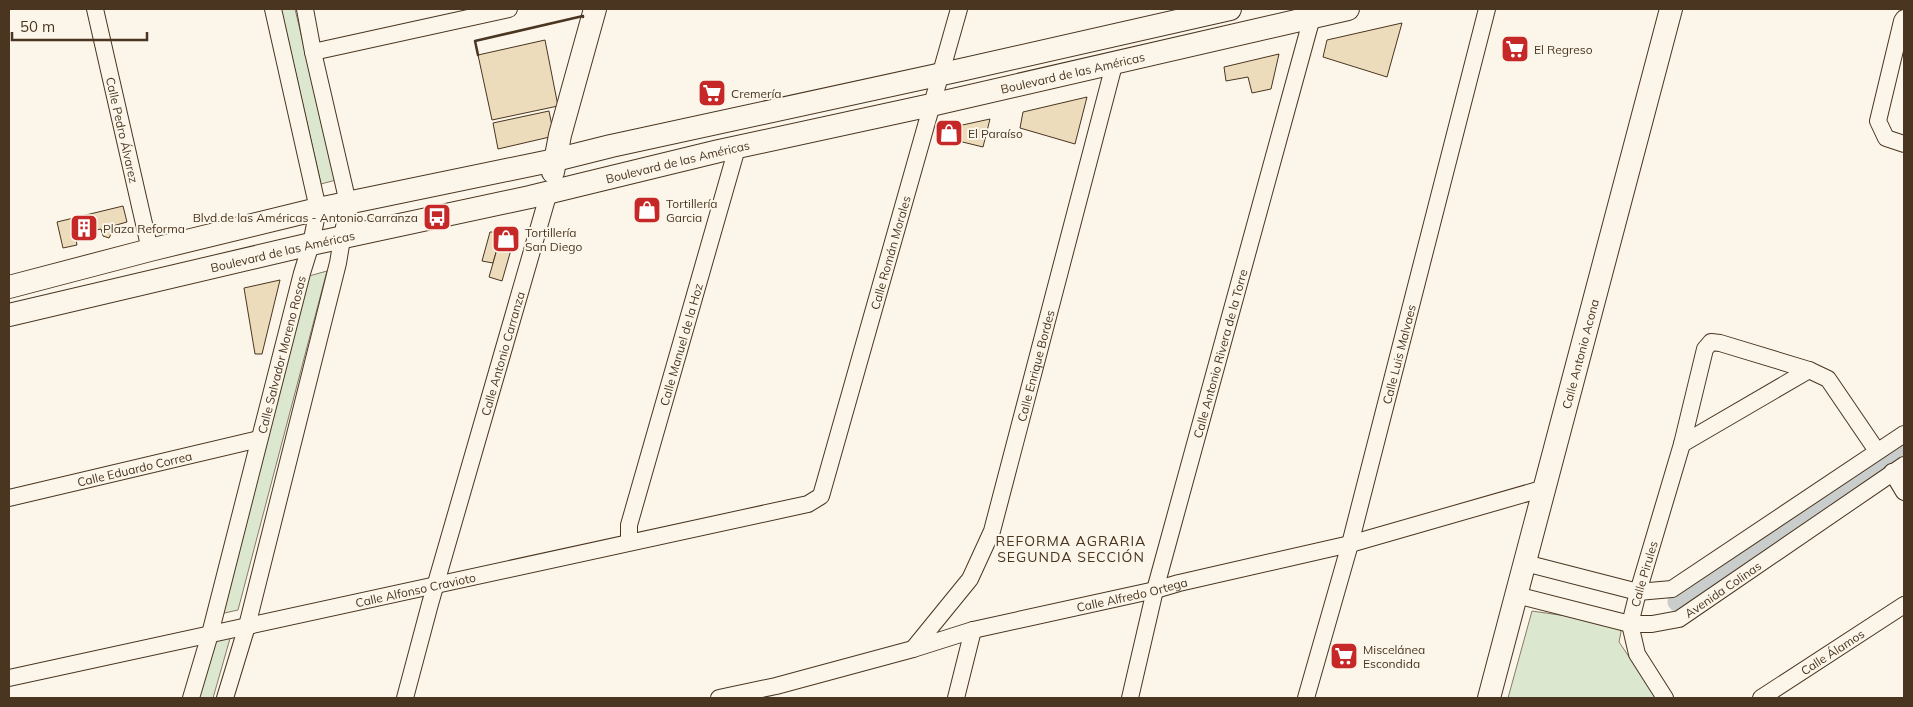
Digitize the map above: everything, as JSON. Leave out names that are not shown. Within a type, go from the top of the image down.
[{"type":"main road","name":"Calle Antonio Carranza","points":[[549,192],[560,135],[595,9]]},
{"type":"main road","points":[[9,287],[318,209],[555,160],[1230,9]]},
{"type":"main road","name":"Boulevard de las Américas","points":[[9,315],[312,244],[931,105],[1313,13],[1348,9]]},
{"type":"main road","name":"Calle Antonio Acona","points":[[1489,698],[1671,9]]},
{"type":"street","name":"Calle Pedro Álvarez","points":[[95,9],[150,250]]},
{"type":"street","name":"Calle Salvador Moreno Rosas","points":[[191,698],[210,634],[302,273],[312,244],[318,209],[273,9]]},
{"type":"street","points":[[225,698],[246,626],[343,237],[348,203],[305,9]]},
{"type":"street","points":[[313,52],[437,17],[509,9]]},
{"type":"street","name":"Calle Román Morales","points":[[820,496],[959,9]]},
{"type":"street","name":"Calle Luis Malvaes","points":[[1306,698],[1350,544],[1487,9]]},
{"type":"street","name":"Calle Antonio Rivera de la Torre","points":[[1130,698],[1155,590],[1313,13]]},
{"type":"street","points":[[1904,18],[1878,121],[1886,138],[1904,144]]},
{"type":"street","name":"Calle Enrique Bordes","points":[[913,649],[970,579],[992,530],[1115,62]]},
{"type":"street","name":"Calle Manuel de la Hoz","points":[[629,541],[629,525],[737,148]]},
{"type":"street","name":"Calle Antonio Carranza","points":[[405,698],[549,192]]},
{"type":"street","name":"Calle Pirules","points":[[1665,698],[1637,654],[1630,624],[1682,444],[1705,349],[1711,342],[1720,343],[1809,370],[1828,379],[1877,452]]},
{"type":"street","points":[[1682,444],[1809,370]]},
{"type":"street","points":[[1525,563],[1638,592],[1672,589],[1904,434]]},
{"type":"street","name":"Calle Eduardo Correa","points":[[9,498],[260,439]]},
{"type":"street","points":[[1898,469],[1904,492]]},
{"type":"street","name":"Avenida Colinas","points":[[1516,595],[1630,624],[1652,624],[1679,619],[1898,469]]},
{"type":"street","name":"Calle Alfredo Ortega","points":[[719,698],[775,692],[973,630],[1350,544],[1545,488]]},
{"type":"street","name":"Calle Alfonso Cravioto","points":[[9,678],[629,541],[808,504],[820,496]]},
{"type":"street","name":"Calle Álamos","points":[[1761,698],[1904,604]]},
{"type":"street","points":[[956,698],[973,630]]},
{"type":"green space","points":[[281,9],[295,9],[336,180],[321,184]]},
{"type":"green space","points":[[327,271],[238,610],[220,614],[309,276]]},
{"type":"green space","points":[[1532,611],[1608,622],[1620,626],[1619,642],[1657,698],[1508,698]]},
{"type":"green space","points":[[231,635],[213,698],[197,698],[214,637]]},
{"type":"building","points":[[1402,23],[1387,77],[1323,57],[1327,40]]},
{"type":"building","points":[[545,40],[558,106],[492,120],[478,55]]},
{"type":"building","points":[[1279,54],[1271,89],[1252,93],[1248,77],[1226,81],[1224,67]]},
{"type":"building","points":[[1087,97],[1075,144],[1020,128],[1023,112]]},
{"type":"building","points":[[549,111],[554,136],[498,149],[493,123]]},
{"type":"building","points":[[990,119],[983,147],[942,137],[944,129]]},
{"type":"building","name":"Plaza Reforma","points":[[123,206],[127,222],[109,227],[111,234],[109,238],[103,236],[101,229],[75,235],[77,245],[63,248],[57,222]]},
{"type":"building","points":[[490,232],[502,232],[493,263],[482,261]]},
{"type":"building","points":[[502,232],[515,236],[502,281],[489,277]]},
{"type":"building","points":[[280,280],[262,354],[255,354],[244,288]]},
{"type":"waterway","points":[[1677,602],[1904,453]]},
{"type":"wall","points":[[478,55],[475,41],[583,17]]},
{"type":"place","name":"El Regreso","points":[[1515,49]]},
{"type":"place","name":"Cremería","points":[[712,93]]},
{"type":"place","name":"El Paraíso","points":[[949,133]]},
{"type":"place","name":"Tortillería Garcia","points":[[647,210]]},
{"type":"place","name":"Blvd de las Américas - Antonio Carranza","points":[[437,217]]},
{"type":"place","name":"Plaza Reforma","points":[[84,228]]},
{"type":"place","name":"Tortillería San Diego","points":[[506,239]]},
{"type":"place","name":"Miscelánea Escondida","points":[[1344,656]]},
{"type":"district","name":"REFORMA AGRARIA SEGUNDA SECCIÓN","points":[[1071,550]]}]
